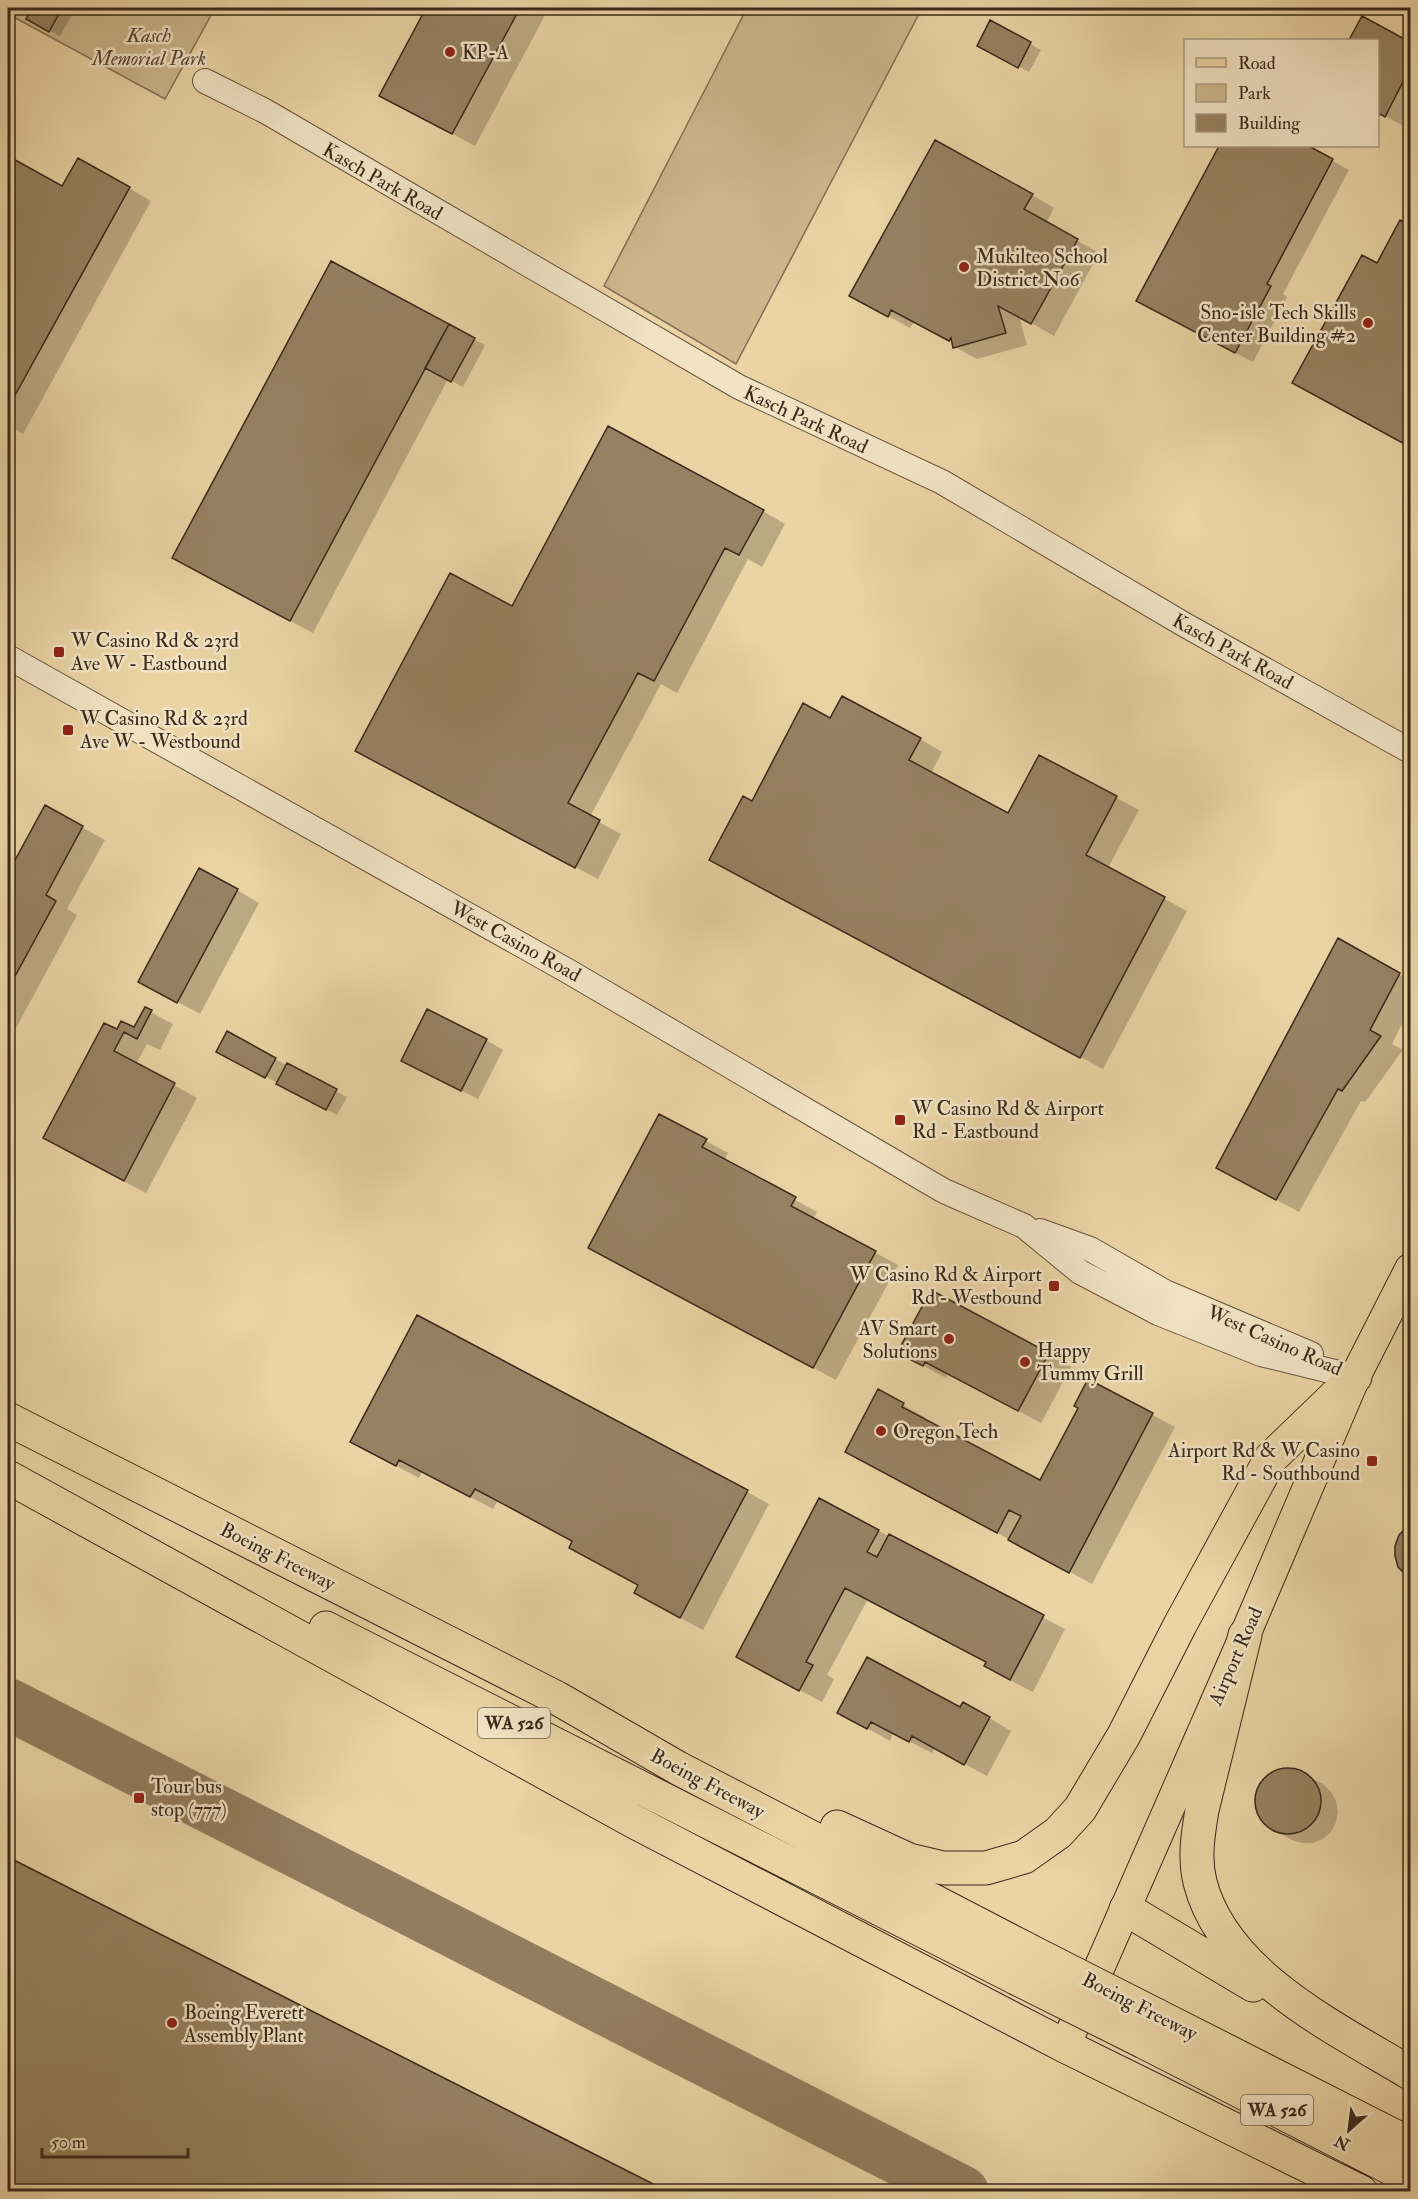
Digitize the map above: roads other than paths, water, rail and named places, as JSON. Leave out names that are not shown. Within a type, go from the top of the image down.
[{"type":"highway","points":[[557,1698],[909,1860],[943,1868],[986,1868],[1024,1857],[1058,1833],[1080,1809],[1124,1735],[1180,1625],[1271,1458],[1355,1377]]},
{"type":"highway","name":"Boeing Freeway","points":[[8,1419],[557,1698],[1022,1964]]},
{"type":"highway","points":[[8,1476],[633,1821],[1065,2046],[1360,2192]]},
{"type":"highway","name":"Boeing Freeway","points":[[8,1476],[228,1578],[1150,2028],[1410,2144]]},
{"type":"highway","points":[[1245,1635],[1202,1810],[1197,1859],[1199,1881],[1211,1914],[1226,1939],[1248,1963],[1317,2017],[1410,2073]]},
{"type":"highway","points":[[1126,1909],[1284,2003],[1317,2017]]},
{"type":"highway","name":"Boeing Freeway","points":[[1150,2028],[1410,2178]]},
{"type":"main road","name":"Airport Road","points":[[1065,2046],[1355,1377],[1410,1269]]},
{"type":"street","name":"Kasch Park Road","points":[[205,81],[265,111],[739,387],[942,482],[1185,625],[1410,751]]},
{"type":"street","name":"West Casino Road","points":[[8,657],[566,970],[944,1191],[1023,1226],[1090,1250],[1165,1292],[1326,1360],[1355,1377]]},
{"type":"place","name":"KP-A","points":[[450,52]]},
{"type":"place","name":"Mukilteo School District No6","points":[[964,267]]},
{"type":"place","name":"Sno-isle Tech Skills Center Building #2","points":[[1368,323]]},
{"type":"place","name":"W Casino Rd & 23rd Ave W - Eastbound","points":[[59,652]]},
{"type":"place","name":"W Casino Rd & 23rd Ave W - Westbound","points":[[68,730]]},
{"type":"place","name":"W Casino Rd & Airport Rd - Eastbound","points":[[900,1120]]},
{"type":"place","name":"W Casino Rd & Airport Rd - Westbound","points":[[1054,1286]]},
{"type":"place","name":"AV Smart Solutions","points":[[949,1339]]},
{"type":"place","name":"Happy Tummy Grill","points":[[1025,1362]]},
{"type":"place","name":"Oregon Tech","points":[[881,1431]]},
{"type":"place","name":"Airport Rd & W Casino Rd - Southbound","points":[[1372,1461]]},
{"type":"place","name":"Tour bus stop (777)","points":[[139,1798]]},
{"type":"place","name":"Boeing Everett Assembly Plant","points":[[172,2023]]},
{"type":"park label","name":"Kasch Memorial Park","points":[[149,46]]}]
